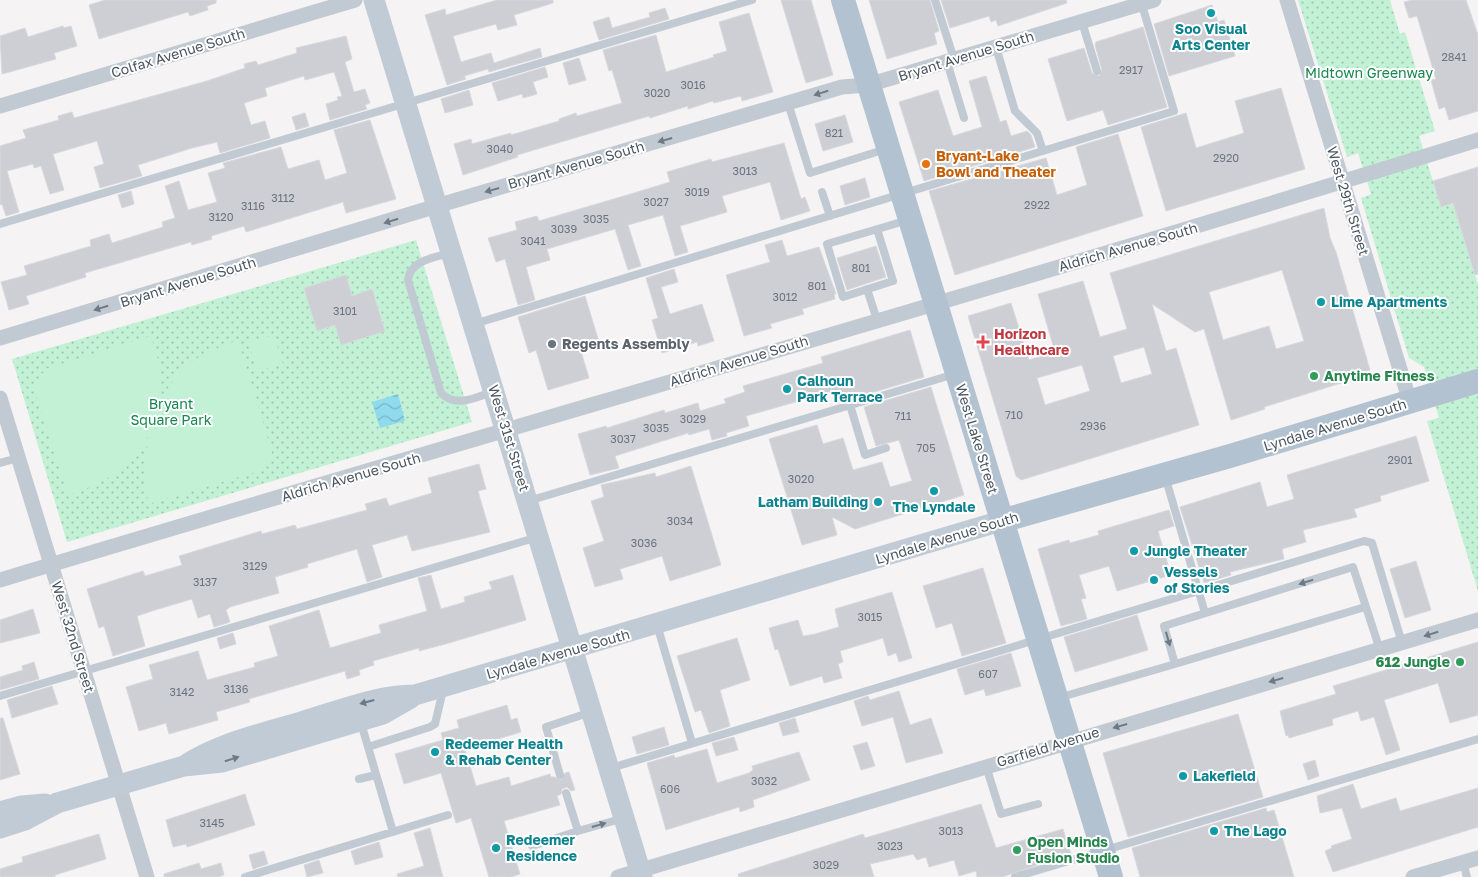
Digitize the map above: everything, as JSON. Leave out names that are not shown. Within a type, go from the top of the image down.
[{"type":"main road","name":"West 31st Street","points":[[374,0],[574,649],[641,874]]},
{"type":"main road","name":"West Lake Street","points":[[843,0],[1111,877]]},
{"type":"main road","name":"Lyndale Avenue South","points":[[184,766],[219,747],[383,698],[415,695],[444,687],[1478,381]]},
{"type":"main road","name":"Lyndale Avenue South","points":[[0,828],[32,817],[57,803],[118,784],[184,766],[222,762],[360,721],[390,711],[415,695]]},
{"type":"main road","name":"Lyndale Avenue South","points":[[0,812],[30,804],[57,803]]},
{"type":"street","name":"Colfax Avenue South","points":[[0,106],[355,0]]},
{"type":"street","name":"West 29th Street","points":[[1287,0],[1342,182],[1416,400]]},
{"type":"street","name":"Bryant Avenue South","points":[[0,338],[842,87],[868,85],[1082,22],[1146,1]]},
{"type":"street","name":"Aldrich Avenue South","points":[[0,580],[935,302],[1138,244],[1478,140]]},
{"type":"street","name":"West 32nd Street","points":[[0,398],[147,877]]},
{"type":"street","name":"Garfield Avenue","points":[[618,877],[641,874],[1069,740],[1478,620]]},
{"type":"street","points":[[1413,877],[1478,858]]},
{"type":"lane","points":[[0,224],[752,0]]},
{"type":"lane","points":[[935,0],[964,118]]},
{"type":"lane","points":[[474,324],[1174,111],[1146,1]]},
{"type":"lane","points":[[1082,22],[1097,70]]},
{"type":"lane","points":[[996,47],[1015,111],[1037,133],[1043,152]]},
{"type":"lane","points":[[788,103],[810,173],[888,148]]},
{"type":"lane","points":[[822,192],[830,216]]},
{"type":"lane","points":[[877,229],[892,281],[843,296],[827,244],[910,219]]},
{"type":"lane","points":[[452,253],[418,263],[409,272],[408,280],[441,393],[447,400],[456,402],[494,392]]},
{"type":"lane","points":[[867,289],[876,320]]},
{"type":"lane","points":[[528,501],[957,373]]},
{"type":"lane","points":[[850,406],[865,455],[886,448]]},
{"type":"lane","points":[[0,463],[18,458]]},
{"type":"lane","points":[[1164,475],[1205,613]]},
{"type":"lane","points":[[0,696],[539,537]]},
{"type":"lane","points":[[610,768],[1364,541],[1372,542],[1402,643]]},
{"type":"lane","points":[[1175,664],[1164,626],[1353,567],[1380,650]]},
{"type":"lane","points":[[1056,698],[1366,607]]},
{"type":"lane","points":[[656,625],[692,743]]},
{"type":"lane","points":[[368,747],[435,724],[444,687]]},
{"type":"lane","points":[[560,775],[546,727],[592,712]]},
{"type":"lane","points":[[360,721],[393,832]]},
{"type":"lane","points":[[1014,877],[1478,739]]},
{"type":"lane","points":[[986,766],[1001,814],[1038,804]]},
{"type":"lane","points":[[359,780],[376,775]]},
{"type":"lane","points":[[566,793],[578,832]]},
{"type":"lane","points":[[246,877],[448,815]]},
{"type":"lane","points":[[532,846],[625,818]]},
{"type":"lane","points":[[1463,862],[1468,877]]},
{"type":"green space","name":"Midtown Greenway","points":[[1298,0],[1390,0],[1400,34],[1405,32],[1435,131],[1419,136],[1441,207],[1453,203],[1478,284],[1478,591],[1427,421],[1439,418],[1424,367],[1409,358],[1361,198],[1371,194],[1358,153],[1347,157]]},
{"type":"green space","name":"Bryant Square Park","points":[[416,240],[472,422],[67,542],[12,359]]},
{"type":"green space","points":[[274,335],[283,364],[257,371],[249,342]]},
{"type":"green space","points":[[151,336],[160,365],[162,398],[177,375],[185,367],[203,355],[238,340],[272,452],[263,470],[149,504],[144,485],[148,437],[124,467],[92,486],[68,495],[34,389],[45,369]]},
{"type":"water","points":[[398,394],[405,421],[380,428],[372,402]]},
{"type":"building","points":[[105,0],[216,0],[216,3],[207,6],[208,10],[190,16],[188,12],[99,39],[89,5]]},
{"type":"building","points":[[497,0],[553,0],[553,3],[514,15],[517,25],[498,30],[496,24],[453,36],[461,62],[491,53],[494,63],[540,48],[542,57],[489,72],[488,69],[464,76],[466,79],[447,85],[425,15],[445,9],[446,15]]},
{"type":"building","points":[[781,0],[811,0],[833,75],[806,83]]},
{"type":"building","points":[[869,0],[930,0],[939,31],[934,33],[937,44],[887,59]]},
{"type":"building","points":[[941,0],[1066,0],[1067,3],[998,26],[996,20],[991,22],[989,16],[950,28]]},
{"type":"building","points":[[1412,0],[1466,0],[1478,35],[1478,111],[1449,120],[1445,107],[1439,109],[1431,80],[1436,79],[1417,16],[1409,18],[1404,2]]},
{"type":"building","points":[[1212,5],[1218,22],[1224,20],[1235,56],[1169,76],[1154,24]]},
{"type":"building","points":[[665,8],[669,19],[599,40],[593,22],[609,17],[612,28],[650,17],[649,13]]},
{"type":"building","points":[[749,13],[773,92],[742,101],[741,96],[714,103],[713,101],[688,109],[688,106],[650,118],[649,116],[517,155],[518,157],[463,175],[454,144],[471,139],[472,144],[511,133],[511,135],[559,121],[559,119],[576,113],[577,116],[622,103],[612,70],[609,71],[603,50],[656,35],[666,72],[727,51],[719,22]]},
{"type":"building","points":[[63,26],[64,28],[71,26],[77,46],[54,53],[56,59],[2,74],[0,36],[25,28],[28,37]]},
{"type":"building","points":[[1143,27],[1167,107],[1108,125],[1103,110],[1067,121],[1048,59],[1084,48],[1092,73],[1099,76],[1102,70],[1095,45],[1096,42]]},
{"type":"building","points":[[346,36],[352,59],[345,62],[354,92],[365,89],[370,103],[365,105],[367,109],[330,120],[326,104],[338,100],[337,97],[342,96],[334,72],[305,80],[304,76],[265,88],[267,96],[244,103],[251,125],[265,121],[270,138],[220,153],[217,142],[192,148],[138,165],[142,176],[100,188],[94,167],[104,164],[97,141],[53,154],[64,190],[50,194],[41,166],[34,168],[33,164],[7,171],[19,212],[6,216],[2,204],[0,205],[0,146],[26,138],[23,130],[59,120],[58,116],[72,112],[74,118],[207,81],[245,68],[244,64],[256,61],[258,65],[297,53],[296,48]]},
{"type":"building","points":[[579,58],[586,80],[569,85],[563,63]]},
{"type":"building","points":[[545,67],[548,77],[533,82],[537,94],[523,98],[522,94],[498,101],[492,83]]},
{"type":"building","points":[[986,76],[1000,122],[1006,120],[1011,136],[1027,131],[1031,135],[1035,147],[924,181],[899,102],[938,90],[953,136],[982,127],[969,81]]},
{"type":"building","points":[[1281,88],[1305,169],[1166,211],[1141,127],[1186,113],[1196,148],[1244,133],[1235,101]]},
{"type":"building","points":[[469,90],[473,105],[445,113],[441,99]]},
{"type":"building","points":[[305,113],[309,126],[296,130],[292,117]]},
{"type":"building","points":[[845,115],[853,142],[823,151],[815,124]]},
{"type":"building","points":[[370,120],[396,199],[346,213],[343,202],[246,232],[244,226],[211,236],[212,239],[192,245],[191,242],[85,273],[86,277],[26,296],[29,304],[9,310],[1,282],[27,275],[24,266],[91,246],[90,240],[109,234],[112,243],[163,227],[162,222],[175,218],[165,186],[179,181],[188,210],[217,202],[208,173],[225,168],[223,163],[281,147],[288,169],[319,160],[325,180],[347,173],[334,130]]},
{"type":"building","points":[[1118,134],[1143,216],[955,275],[929,191],[1046,158],[1057,195],[1087,185],[1076,147]]},
{"type":"building","points":[[784,143],[801,199],[805,197],[810,211],[781,220],[770,182],[722,196],[727,212],[680,226],[688,252],[675,256],[663,215],[628,225],[641,266],[628,270],[615,229],[547,249],[550,260],[526,267],[535,300],[518,305],[505,259],[496,262],[488,238],[517,230],[515,222],[537,216],[539,221],[670,182],[667,172],[711,159],[712,162]]},
{"type":"building","points":[[1478,167],[1478,274],[1475,275],[1453,203],[1441,207],[1433,181]]},
{"type":"building","points":[[865,178],[870,197],[845,205],[840,186]]},
{"type":"building","points":[[131,191],[134,204],[122,208],[118,195]]},
{"type":"building","points":[[1324,208],[1330,238],[1336,252],[1370,370],[1350,375],[1351,380],[1264,407],[1265,409],[1231,420],[1204,329],[1195,332],[1152,304],[1166,351],[1176,348],[1199,425],[1021,480],[1016,476],[968,316],[1011,303],[1029,360],[1055,352],[1038,294],[1083,281],[1100,337],[1127,329],[1110,273]],"holes":[[[1282,270],[1304,341],[1276,349],[1269,326],[1223,340],[1209,292]],[[1144,347],[1152,374],[1121,383],[1113,356]],[[1082,365],[1090,391],[1045,405],[1037,378]]]},
{"type":"building","points":[[782,240],[787,256],[819,247],[836,294],[834,294],[835,299],[802,309],[804,314],[770,324],[772,328],[744,336],[726,275],[770,262],[765,245]]},
{"type":"building","points":[[876,246],[886,277],[847,290],[837,258]]},
{"type":"building","points":[[674,269],[678,282],[661,287],[670,314],[702,304],[714,341],[698,346],[697,342],[662,353],[652,320],[658,318],[646,278]]},
{"type":"building","points":[[346,275],[352,296],[372,289],[385,331],[341,345],[335,325],[317,331],[304,288]]},
{"type":"building","name":"Regents Assembly","points":[[585,296],[599,342],[580,348],[589,378],[548,390],[536,350],[529,353],[518,317]]},
{"type":"building","points":[[910,330],[924,377],[835,404],[831,392],[746,416],[749,426],[726,433],[727,436],[712,440],[709,429],[689,435],[688,433],[615,456],[619,468],[590,475],[578,434],[606,426],[607,428],[664,410],[665,413],[698,403],[700,411],[726,403],[724,399],[745,392],[743,386],[823,363],[821,357]]},
{"type":"building","points":[[931,387],[964,495],[855,529],[832,517],[837,535],[802,545],[769,439],[817,425],[823,444],[843,438],[853,470],[882,462],[890,487],[912,481],[899,440],[876,446],[864,407]]},
{"type":"building","points":[[1416,436],[1429,481],[1380,496],[1381,501],[1354,509],[1357,517],[1303,530],[1306,542],[1282,549],[1284,559],[1230,572],[1231,575],[1204,583],[1180,507],[1260,482],[1267,507],[1294,499],[1287,475]]},
{"type":"building","points":[[479,464],[486,489],[478,491],[490,532],[412,551],[407,535],[372,545],[382,577],[367,582],[357,549],[307,564],[308,567],[275,577],[279,593],[230,607],[226,610],[230,622],[214,627],[210,614],[198,618],[192,599],[155,610],[137,616],[145,646],[113,656],[104,626],[99,628],[87,589],[143,571],[145,576],[182,565],[179,556],[261,531],[262,534],[295,525],[297,529],[367,510],[365,504],[386,498],[389,506],[432,493],[428,478]]},
{"type":"building","points":[[691,466],[721,565],[670,581],[662,556],[620,569],[623,579],[595,587],[583,548],[604,541],[591,501],[604,497],[601,485],[655,473],[656,477]]},
{"type":"building","points":[[1169,510],[1174,526],[1158,531],[1171,575],[1117,591],[1109,566],[1079,575],[1086,598],[1081,599],[1087,619],[1061,626],[1038,549],[1069,540],[1070,543],[1099,535],[1098,531]]},
{"type":"building","points":[[1416,561],[1431,610],[1405,618],[1390,569]]},
{"type":"building","points":[[983,568],[1006,643],[962,656],[952,623],[936,628],[923,586]]},
{"type":"building","points":[[431,575],[441,609],[465,602],[464,597],[492,589],[489,582],[513,575],[526,620],[449,643],[419,651],[419,648],[373,661],[374,665],[359,670],[360,675],[347,679],[345,671],[249,699],[250,702],[216,712],[218,720],[169,734],[166,723],[139,731],[126,687],[153,679],[149,665],[198,651],[207,680],[255,667],[254,663],[278,656],[269,626],[319,610],[330,648],[381,633],[379,625],[427,611],[418,578]]},
{"type":"building","points":[[892,592],[912,658],[899,662],[896,653],[888,656],[883,638],[840,651],[843,662],[838,664],[842,678],[824,683],[822,676],[790,686],[778,649],[775,650],[769,628],[798,620],[803,636],[839,627],[835,609]]},
{"type":"building","points":[[33,609],[40,633],[0,643],[0,620]]},
{"type":"building","points":[[1137,615],[1148,650],[1075,672],[1064,637]]},
{"type":"building","points":[[233,633],[236,644],[220,649],[217,638]]},
{"type":"building","points":[[737,638],[750,680],[720,690],[730,726],[709,733],[701,710],[695,712],[677,656]]},
{"type":"building","points":[[1478,642],[1478,715],[1450,723],[1438,683],[1384,700],[1400,750],[1386,755],[1374,717],[1361,721],[1358,711],[1332,719],[1333,725],[1289,738],[1288,735],[1286,736],[1280,711],[1336,694],[1333,686]]},
{"type":"building","points":[[1011,653],[1021,686],[986,696],[984,689],[965,695],[957,669]]},
{"type":"building","points":[[34,662],[39,679],[0,690],[0,677],[23,670],[22,666]]},
{"type":"building","points":[[52,686],[58,704],[12,718],[7,700]]},
{"type":"building","points":[[899,691],[910,725],[931,718],[943,753],[906,763],[893,717],[862,726],[854,701],[868,696],[870,700]]},
{"type":"building","points":[[507,705],[511,720],[517,718],[521,732],[465,749],[476,786],[509,777],[511,786],[550,774],[551,777],[561,780],[565,773],[569,772],[575,790],[571,791],[567,787],[562,789],[561,794],[557,796],[560,805],[504,821],[520,874],[511,877],[489,877],[471,818],[456,823],[441,773],[404,784],[395,754],[443,740],[441,733],[459,728],[457,720]]},
{"type":"building","name":"Lakefield","points":[[1238,714],[1263,797],[1128,837],[1103,753]]},
{"type":"building","points":[[0,718],[3,718],[20,774],[0,780]]},
{"type":"building","points":[[795,718],[799,732],[783,736],[779,723]]},
{"type":"building","points":[[664,727],[669,745],[637,754],[632,737]]},
{"type":"building","points":[[734,737],[738,750],[716,756],[712,743]]},
{"type":"building","points":[[867,742],[875,766],[861,770],[853,746]]},
{"type":"building","points":[[707,749],[717,783],[749,773],[753,770],[752,766],[799,752],[810,780],[753,800],[754,807],[740,812],[739,807],[666,830],[647,763],[674,755],[675,758]]},
{"type":"building","points":[[1315,760],[1319,776],[1308,780],[1303,764]]},
{"type":"building","points":[[1353,784],[1361,809],[1396,798],[1400,811],[1478,788],[1478,827],[1333,872],[1325,851],[1332,848],[1331,846],[1352,839],[1342,808],[1320,813],[1317,796]]},
{"type":"building","points":[[245,794],[255,825],[187,847],[186,844],[173,847],[166,820]]},
{"type":"building","points":[[981,804],[996,848],[1063,829],[1071,854],[1002,877],[977,877],[976,871],[959,876],[954,860],[929,867],[926,857],[917,860],[913,854],[870,864],[874,877],[739,877],[738,874],[863,834],[865,838]]},
{"type":"building","name":"The Lago","points":[[1266,808],[1267,812],[1274,810],[1294,877],[1140,877],[1132,848]]},
{"type":"building","points":[[430,828],[443,877],[398,877],[397,874],[424,866],[414,833]]},
{"type":"building","points":[[99,834],[106,859],[55,875],[55,877],[0,877],[0,869],[23,862],[22,857]]},
{"type":"building","points":[[379,842],[383,857],[355,865],[351,851]]},
{"type":"building","points":[[264,851],[268,864],[253,869],[249,855]]},
{"type":"building","points":[[319,860],[323,873],[307,877],[304,865]]},
{"type":"building","points":[[199,863],[201,869],[221,863],[224,875],[218,877],[164,877],[164,874]]},
{"type":"place","name":"Soo Visual Arts Center","points":[[1211,13]]},
{"type":"place","name":"Bryant-Lake Bowl and Theater","points":[[926,164]]},
{"type":"place","name":"Lime Apartments","points":[[1321,302]]},
{"type":"place","name":"Horizon Healthcare","points":[[983,342]]},
{"type":"place","name":"Regents Assembly","points":[[552,344]]},
{"type":"place","name":"Anytime Fitness","points":[[1314,376]]},
{"type":"place","name":"Calhoun Park Terrace","points":[[787,389]]},
{"type":"place","name":"The Lyndale","points":[[934,491]]},
{"type":"place","name":"Latham Building","points":[[878,502]]},
{"type":"place","name":"Jungle Theater","points":[[1134,551]]},
{"type":"place","name":"Vessels of Stories","points":[[1154,580]]},
{"type":"place","name":"612 Jungle","points":[[1460,662]]},
{"type":"place","name":"Redeemer Health & Rehab Center","points":[[435,752]]},
{"type":"place","name":"Lakefield","points":[[1183,776]]},
{"type":"place","name":"The Lago","points":[[1214,831]]},
{"type":"place","name":"Redeemer Residence","points":[[496,848]]},
{"type":"place","name":"Open Minds Fusion Studio","points":[[1017,850]]}]
